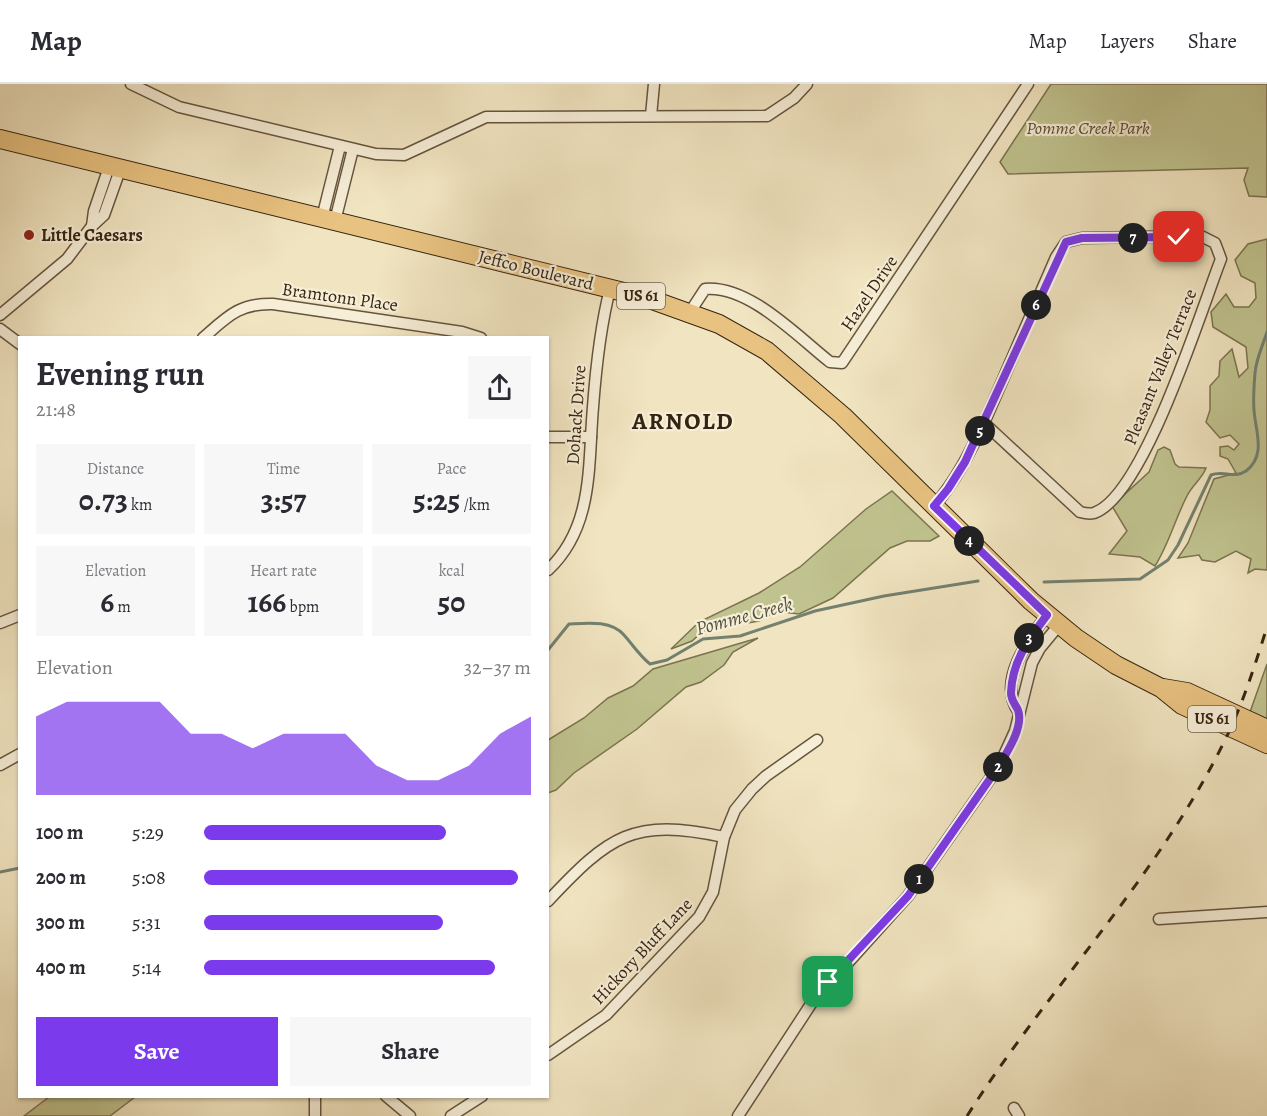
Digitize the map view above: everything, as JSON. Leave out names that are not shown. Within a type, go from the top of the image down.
[{"type":"main road","name":"Jeffco Boulevard","points":[[0,139],[610,289],[690,312],[742,335],[793,370],[1053,620],[1116,665],[1161,688],[1182,705],[1267,744]]},
{"type":"main road","name":"Jeffco Boulevard","points":[[1161,688],[1187,692],[1267,729]]},
{"type":"street","points":[[130,84],[179,107],[376,154],[404,155],[486,117],[767,116],[794,98],[807,84]]},
{"type":"street","points":[[651,116],[654,84]]},
{"type":"street","name":"Hazel Drive","points":[[690,312],[705,289],[717,288],[751,300],[830,362],[842,363],[1028,84]]},
{"type":"street","points":[[329,219],[340,146]]},
{"type":"street","points":[[329,219],[353,149]]},
{"type":"street","points":[[0,315],[67,259],[92,225],[94,211],[116,166]]},
{"type":"street","name":"Pleasant Valley Terrace","points":[[934,506],[965,462],[1066,242],[1082,238],[1201,236],[1215,243],[1221,259],[1162,413],[1146,451],[1110,502],[1093,513],[1080,512],[984,423]]},
{"type":"street","name":"Dohack Drive","points":[[549,569],[566,551],[579,523],[588,489],[598,349],[610,289]]},
{"type":"street","name":"Bramtonn Place","points":[[205,336],[232,313],[255,304],[273,304],[462,332],[475,336]]},
{"type":"street","points":[[0,328],[18,342]]},
{"type":"street","points":[[549,437],[591,437]]},
{"type":"street","points":[[0,623],[18,616]]},
{"type":"street","points":[[1018,711],[1011,696],[1017,664],[1027,641],[1053,620]]},
{"type":"street","points":[[738,1116],[811,1004],[908,896],[995,772],[1011,743],[1018,711],[1026,697],[1032,663],[1053,620]]},
{"type":"street","name":"Hickory Bluff Lane","points":[[549,1052],[606,1015],[699,917],[713,892],[724,837],[735,810],[753,788],[817,740]]},
{"type":"street","points":[[0,765],[18,755]]},
{"type":"street","points":[[549,900],[585,861],[603,847],[625,836],[645,830],[677,828],[724,837]]},
{"type":"street","points":[[1159,919],[1267,912]]},
{"type":"street","points":[[315,1098],[315,1116]]},
{"type":"street","points":[[388,1098],[410,1116]]},
{"type":"street","points":[[452,1116],[479,1098]]},
{"type":"green space","name":"Pomme Creek Park","points":[[1051,84],[1267,84],[1267,197],[1249,196],[1244,180],[1248,168],[1008,174],[1000,162]]},
{"type":"green space","points":[[1267,239],[1267,570],[1255,569],[1248,573],[1251,559],[1236,551],[1215,562],[1202,560],[1199,555],[1178,558],[1188,543],[1214,479],[1236,473],[1228,459],[1220,456],[1220,447],[1228,446],[1234,450],[1239,444],[1230,435],[1220,438],[1206,422],[1210,410],[1210,386],[1219,376],[1220,361],[1232,349],[1239,377],[1248,368],[1246,347],[1213,327],[1211,312],[1226,294],[1234,307],[1249,307],[1256,298],[1255,283],[1241,276],[1235,260],[1248,244]]},
{"type":"green space","points":[[1164,447],[1170,450],[1175,464],[1179,467],[1206,468],[1204,472],[1187,496],[1155,566],[1140,557],[1109,554],[1127,531],[1112,506],[1149,472],[1158,450]]},
{"type":"green space","points":[[892,491],[939,536],[930,541],[907,541],[890,548],[833,598],[799,614],[782,612],[773,613],[759,621],[748,623],[741,620],[702,632],[692,641],[671,649],[699,622],[759,593],[800,567],[866,509]]},
{"type":"green space","points":[[758,638],[733,652],[724,665],[701,682],[686,687],[637,729],[574,773],[556,790],[549,793],[549,739],[584,718],[608,698],[633,686],[653,669]]},
{"type":"green space","points":[[1267,664],[1267,719],[1250,712]]},
{"type":"green space","points":[[48,1098],[134,1098],[110,1116],[24,1116]]},
{"type":"waterway","name":"Pomme Creek","points":[[1044,582],[1140,579],[1168,560],[1178,545],[1211,475],[1242,473],[1252,465],[1256,458],[1258,442],[1254,405],[1255,373],[1267,332]]},
{"type":"waterway","name":"Pomme Creek","points":[[549,649],[569,624],[606,625],[619,630],[650,664],[667,660],[703,639],[740,636],[815,611],[884,596],[978,581]]},
{"type":"waterway","name":"Pomme Creek","points":[[0,872],[18,868]]},
{"type":"railway","points":[[967,1116],[998,1069],[1133,889],[1195,795],[1236,717],[1267,627]]},
{"type":"place","name":"Little Caesars","points":[[29,235]]},
{"type":"district","name":"ARNOLD","points":[[683,421]]},
{"type":"route","points":[[828,982],[891,917],[908,896],[999,766],[1011,743],[1017,721],[1018,711],[1011,696],[1012,681],[1020,653],[1047,615],[934,506],[965,462],[1056,257],[1066,242],[1082,238],[1179,237]]}]
